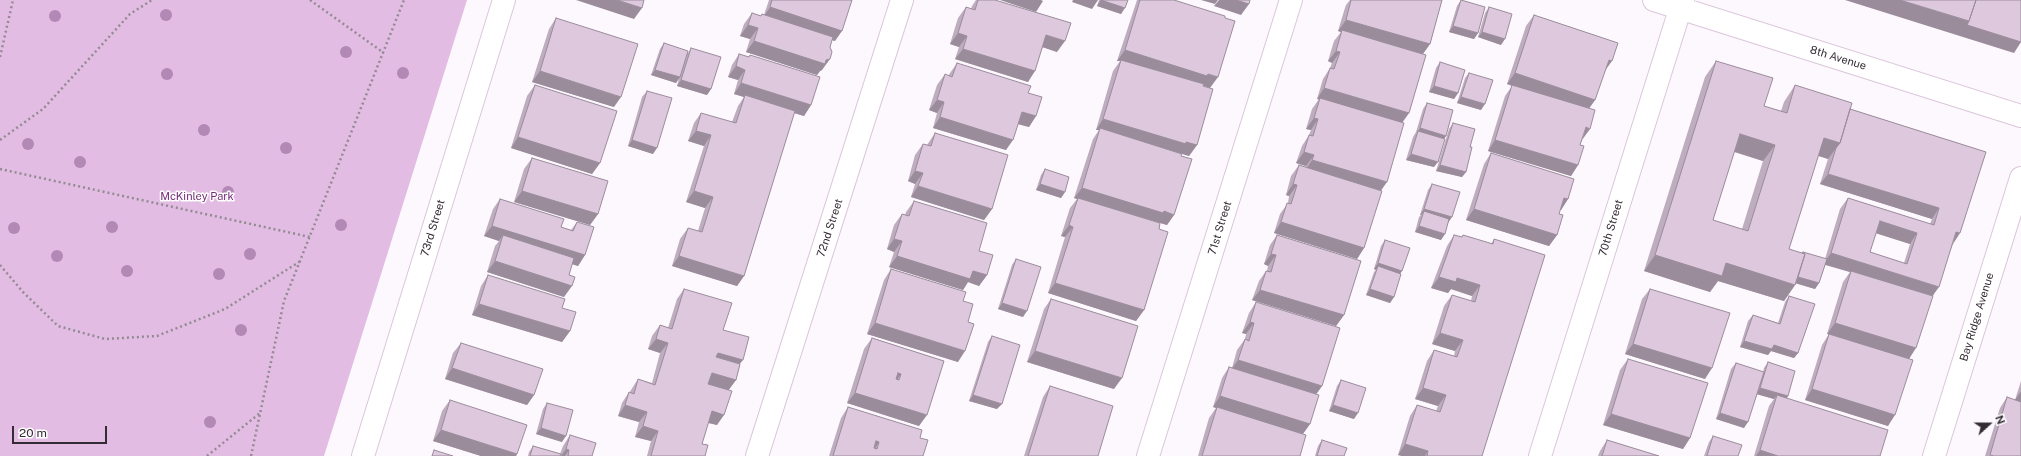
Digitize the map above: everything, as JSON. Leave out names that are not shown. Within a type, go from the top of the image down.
[{"type":"street","name":"73rd Street","points":[[363,456],[504,0]]},
{"type":"street","name":"72nd Street","points":[[757,456],[902,0]]},
{"type":"street","name":"71st Street","points":[[1148,456],[1291,0]]},
{"type":"street","name":"8th Avenue","points":[[1654,0],[1681,4],[2021,116]]},
{"type":"street","name":"70th Street","points":[[1540,456],[1681,4]]},
{"type":"street","name":"Bay Ridge Avenue","points":[[1934,456],[2021,178]]},
{"type":"path","points":[[0,57],[13,0]]},
{"type":"path","points":[[0,140],[43,109],[130,14],[152,0]]},
{"type":"path","points":[[310,0],[384,53]]},
{"type":"path","points":[[251,456],[284,301],[404,0]]},
{"type":"path","points":[[0,169],[310,237]]},
{"type":"path","points":[[0,265],[23,292],[58,326],[105,339],[157,336],[225,309],[300,262]]},
{"type":"path","points":[[207,456],[260,413]]},
{"type":"green space","name":"McKinley Park","points":[[0,0],[467,0],[324,456],[0,456]]},
{"type":"building","points":[[617,0],[644,0],[642,8]]},
{"type":"building","points":[[772,0],[852,0],[842,31],[770,7]]},
{"type":"building","points":[[978,0],[995,0],[1071,23],[1065,41],[1046,35],[1035,71],[963,49],[967,36],[958,33],[966,7],[975,10]]},
{"type":"building","points":[[1101,0],[1128,0],[1125,8]]},
{"type":"building","points":[[1140,0],[1174,0],[1225,16],[1225,18],[1235,21],[1218,77],[1208,74],[1207,76],[1125,50]]},
{"type":"building","points":[[1236,0],[1250,0],[1249,4]]},
{"type":"building","points":[[1351,0],[1442,0],[1430,44],[1346,20]]},
{"type":"building","points":[[1461,0],[1485,7],[1478,33],[1453,26]]},
{"type":"building","points":[[1900,0],[1976,0],[1969,21]]},
{"type":"building","points":[[1976,0],[2021,0],[2021,42],[1967,25]]},
{"type":"building","points":[[1489,7],[1512,14],[1505,39],[1482,32]]},
{"type":"building","points":[[752,13],[761,16],[762,14],[833,37],[830,47],[832,52],[830,59],[826,60],[825,64],[754,41],[758,28],[748,25]]},
{"type":"building","points":[[1534,15],[1618,43],[1612,61],[1609,60],[1595,100],[1515,73]]},
{"type":"building","points":[[556,18],[638,44],[621,97],[540,71]]},
{"type":"building","points":[[1342,30],[1426,55],[1409,113],[1324,88],[1330,68],[1334,69],[1340,52],[1336,51]]},
{"type":"building","points":[[664,43],[688,51],[680,77],[655,70]]},
{"type":"building","points":[[691,48],[721,57],[711,89],[681,80]]},
{"type":"building","points":[[739,54],[749,57],[750,55],[820,77],[811,105],[741,83],[745,70],[736,66]]},
{"type":"building","points":[[1121,60],[1204,84],[1203,86],[1213,89],[1197,145],[1186,142],[1186,144],[1103,119]]},
{"type":"building","points":[[1716,61],[1773,78],[1764,106],[1787,113],[1795,85],[1852,103],[1840,143],[1824,138],[1789,249],[1805,254],[1795,285],[1726,263],[1722,276],[1655,255]],"holes":[[[1740,134],[1775,145],[1748,231],[1713,220]]]},
{"type":"building","points":[[1440,62],[1465,70],[1458,93],[1434,86]]},
{"type":"building","points":[[957,63],[1031,86],[1028,93],[1042,97],[1036,116],[1022,112],[1013,140],[940,117],[944,102],[937,100],[945,74],[952,77]]},
{"type":"building","points":[[1469,73],[1493,80],[1485,104],[1461,97]]},
{"type":"building","points":[[535,85],[617,111],[600,163],[518,137]]},
{"type":"building","points":[[1512,85],[1595,110],[1590,129],[1586,127],[1580,145],[1584,146],[1578,165],[1495,140]]},
{"type":"building","points":[[647,91],[672,98],[657,148],[632,140]]},
{"type":"building","points":[[745,95],[795,111],[744,276],[679,256],[688,228],[702,232],[713,197],[694,191],[711,135],[696,131],[701,113],[736,123]]},
{"type":"building","points":[[1320,98],[1404,123],[1387,182],[1312,160],[1314,155],[1304,152],[1309,135],[1313,136],[1318,119],[1314,118]]},
{"type":"building","points":[[1427,103],[1453,110],[1446,136],[1420,128]]},
{"type":"building","points":[[1850,109],[1986,152],[1960,233],[1956,232],[1939,287],[1831,253],[1848,198],[1934,225],[1939,208],[1828,174],[1836,148],[1840,143]],"holes":[[[1880,221],[1917,233],[1907,264],[1870,252]]]},
{"type":"building","points":[[1453,123],[1475,129],[1470,147],[1472,147],[1466,172],[1440,165]]},
{"type":"building","points":[[1100,128],[1182,154],[1181,156],[1192,159],[1174,215],[1082,188]]},
{"type":"building","points":[[1418,131],[1445,139],[1438,162],[1411,154]]},
{"type":"building","points":[[935,133],[1008,155],[992,209],[918,186],[923,173],[915,171],[923,144],[931,146]]},
{"type":"building","points":[[1491,153],[1574,179],[1568,199],[1564,198],[1559,214],[1563,215],[1557,235],[1474,209]]},
{"type":"building","points":[[532,158],[608,181],[598,214],[522,191]]},
{"type":"building","points":[[1299,165],[1382,191],[1364,248],[1281,222],[1287,203],[1291,204],[1294,195],[1297,185],[1293,184]]},
{"type":"building","points":[[1045,169],[1069,177],[1065,192],[1040,184]]},
{"type":"building","points":[[1432,184],[1460,192],[1452,217],[1424,209]]},
{"type":"building","points":[[1078,198],[1160,223],[1159,229],[1168,232],[1144,310],[1055,283],[1073,227],[1069,225]]},
{"type":"building","points":[[500,199],[564,219],[561,227],[573,231],[577,222],[594,227],[585,255],[492,226]]},
{"type":"building","points":[[914,201],[987,223],[979,251],[993,255],[987,275],[973,271],[970,279],[897,256],[902,241],[894,239],[902,214],[909,216]]},
{"type":"building","points":[[1424,211],[1449,219],[1445,234],[1419,226]]},
{"type":"building","points":[[503,235],[574,258],[569,275],[575,277],[572,286],[495,261]]},
{"type":"building","points":[[1277,235],[1361,261],[1344,315],[1260,290],[1266,271],[1271,272],[1276,255],[1271,254]]},
{"type":"building","points":[[1454,235],[1462,237],[1463,235],[1493,244],[1494,239],[1545,255],[1482,456],[1427,456],[1428,451],[1405,444],[1417,405],[1440,412],[1446,395],[1423,388],[1434,350],[1457,357],[1463,340],[1440,333],[1452,295],[1475,302],[1480,285],[1457,278],[1456,282],[1439,277]]},
{"type":"building","points":[[1385,240],[1410,248],[1402,271],[1378,263]]},
{"type":"building","points":[[1803,252],[1827,259],[1819,283],[1798,277],[1805,254],[1802,253]]},
{"type":"building","points":[[1016,259],[1041,267],[1027,311],[1002,303]]},
{"type":"building","points":[[1378,266],[1401,274],[1394,297],[1370,289]]},
{"type":"building","points":[[891,269],[966,292],[963,301],[973,304],[968,322],[974,324],[965,351],[875,323]]},
{"type":"building","points":[[1851,271],[1933,296],[1916,348],[1835,323]]},
{"type":"building","points":[[488,275],[565,299],[562,308],[576,312],[570,331],[479,304]]},
{"type":"building","points":[[684,289],[732,303],[723,330],[749,337],[743,360],[718,353],[716,357],[740,364],[736,380],[712,373],[708,384],[732,391],[724,415],[712,411],[702,444],[708,445],[705,456],[651,456],[658,431],[643,426],[647,412],[625,405],[629,392],[634,394],[638,379],[655,385],[668,343],[656,339],[660,325],[672,329]]},
{"type":"building","points":[[1650,289],[1730,313],[1712,368],[1633,344]]},
{"type":"building","points":[[1789,296],[1815,304],[1798,353],[1774,345],[1772,349],[1744,341],[1753,315],[1780,324]]},
{"type":"building","points":[[1051,299],[1138,326],[1122,378],[1035,351]]},
{"type":"building","points":[[1256,302],[1340,328],[1322,386],[1238,360],[1245,339],[1249,341],[1254,323],[1250,322]]},
{"type":"building","points":[[1829,334],[1913,360],[1895,415],[1812,389]]},
{"type":"building","points":[[992,336],[1020,345],[1002,404],[973,395]]},
{"type":"building","points":[[872,338],[944,361],[927,415],[855,393]],"holes":[[[898,373],[901,374],[899,380],[896,379]]]},
{"type":"building","points":[[461,343],[543,369],[534,395],[452,368]]},
{"type":"building","points":[[1628,359],[1708,383],[1690,438],[1611,414]]},
{"type":"building","points":[[1768,362],[1795,371],[1788,396],[1760,388]]},
{"type":"building","points":[[1736,363],[1764,372],[1748,422],[1720,413]]},
{"type":"building","points":[[1229,367],[1319,395],[1310,424],[1220,396]]},
{"type":"building","points":[[1341,380],[1366,388],[1358,413],[1333,405]]},
{"type":"building","points":[[1050,386],[1113,406],[1098,456],[1028,456]]},
{"type":"building","points":[[1777,395],[1888,430],[1880,456],[1778,456],[1760,450]]},
{"type":"building","points":[[2007,397],[2021,402],[2021,456],[1990,455]]},
{"type":"building","points":[[450,400],[527,425],[517,454],[441,430]]},
{"type":"building","points":[[547,403],[573,410],[566,436],[541,428]]},
{"type":"building","points":[[848,407],[922,430],[920,438],[928,440],[923,456],[833,456]],"holes":[[[876,441],[879,442],[877,449],[874,448]]]},
{"type":"building","points":[[1217,407],[1306,435],[1300,456],[1202,456]]},
{"type":"building","points":[[570,435],[596,443],[592,456],[568,456],[569,450],[566,449]]},
{"type":"building","points":[[1713,436],[1742,445],[1738,456],[1707,456]]},
{"type":"building","points":[[1322,440],[1347,448],[1344,456],[1317,456]]},
{"type":"building","points":[[1607,440],[1659,456],[1602,456]]},
{"type":"building","points":[[533,446],[561,454],[560,456],[530,456]]},
{"type":"building","points":[[434,450],[453,456],[432,456]]}]
